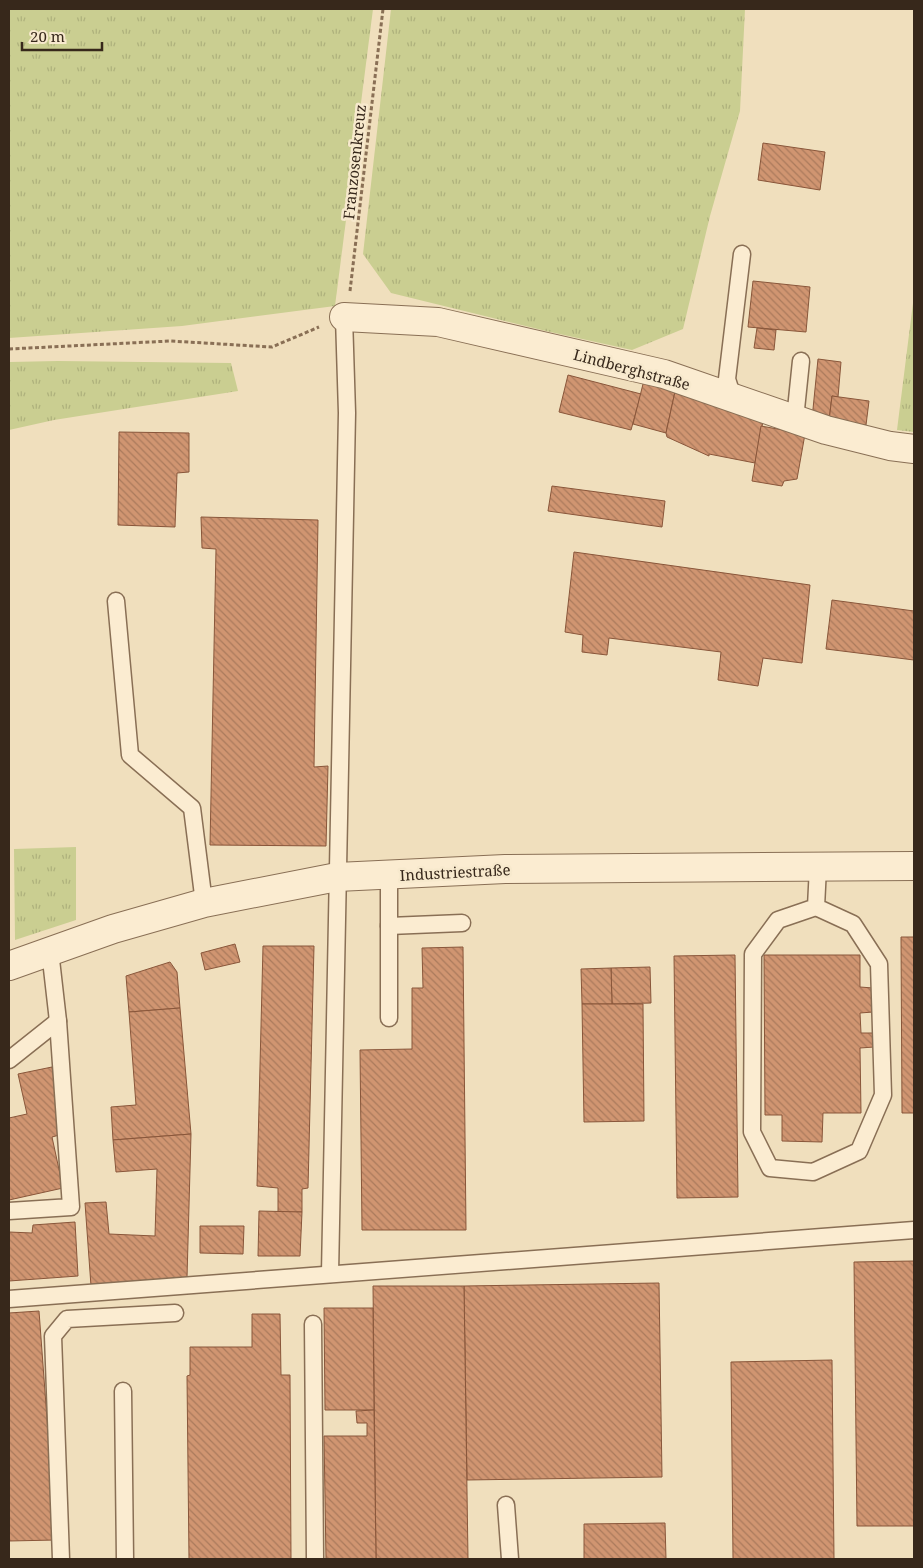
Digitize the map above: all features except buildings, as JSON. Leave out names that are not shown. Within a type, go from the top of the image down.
[{"type":"street","name":"Lindberghstraße","points":[[344,317],[438,322],[664,374],[826,430],[890,446],[914,449]]},
{"type":"street","name":"Industriestraße","points":[[9,966],[113,929],[204,903],[337,877],[505,869],[914,866]]},
{"type":"lane","points":[[733,398],[727,378],[742,254]]},
{"type":"lane","points":[[330,1274],[347,412],[344,317]]},
{"type":"lane","points":[[795,419],[801,361]]},
{"type":"lane","points":[[116,601],[130,755],[192,808],[204,903]]},
{"type":"lane","points":[[816,907],[818,867]]},
{"type":"lane","points":[[389,875],[389,1018]]},
{"type":"lane","points":[[816,907],[853,924],[879,964],[883,1095],[859,1151],[813,1172],[770,1168],[752,1132],[753,954],[778,920],[816,907]]},
{"type":"lane","points":[[389,926],[462,922]]},
{"type":"lane","points":[[9,1211],[72,1207],[58,1021],[50,951]]},
{"type":"lane","points":[[9,1060],[58,1021]]},
{"type":"lane","points":[[9,1298],[914,1230]]},
{"type":"lane","points":[[61,1559],[53,1336],[67,1319],[175,1313]]},
{"type":"lane","points":[[314,1324],[315,1559]]},
{"type":"lane","points":[[123,1391],[125,1559]]},
{"type":"lane","points":[[506,1505],[510,1559]]},
{"type":"path","name":"Franzosenkreuz","points":[[344,317],[352,282],[383,9]]},
{"type":"path","points":[[9,349],[170,341],[272,347],[344,317]]},
{"type":"green space","points":[[9,9],[373,9],[335,306],[182,326],[9,338]]},
{"type":"green space","points":[[391,9],[745,9],[740,111],[710,216],[683,329],[632,350],[391,293],[363,254]]},
{"type":"green space","points":[[914,295],[914,432],[897,430]]},
{"type":"green space","points":[[9,362],[231,363],[238,391],[54,420],[9,430]]},
{"type":"green space","points":[[76,847],[76,920],[15,940],[14,849]]}]
